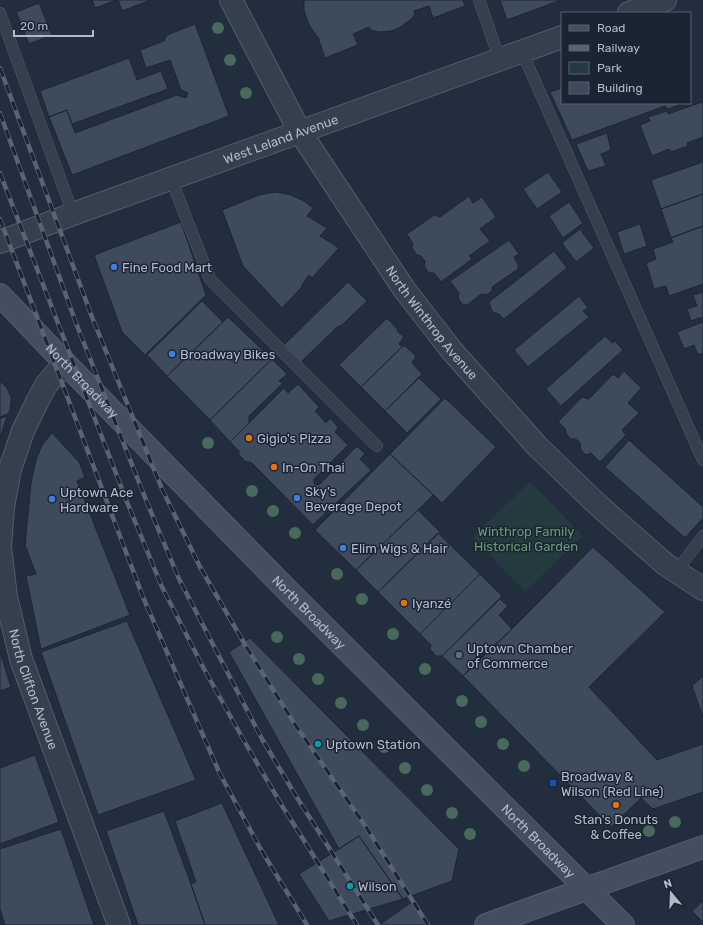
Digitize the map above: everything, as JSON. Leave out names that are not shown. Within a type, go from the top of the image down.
[{"type":"main road","name":"North Broadway","points":[[0,295],[289,592],[623,925]]},
{"type":"main road","points":[[486,925],[703,847]]},
{"type":"street","name":"North Winthrop Avenue","points":[[231,0],[300,132],[404,289],[452,351],[537,446],[599,506],[665,564],[703,589]]},
{"type":"street","points":[[632,12],[665,0]]},
{"type":"street","name":"West Leland Avenue","points":[[0,242],[171,178],[561,37]]},
{"type":"street","name":"North Clifton Avenue","points":[[65,363],[46,385],[23,431],[10,469],[3,507],[0,547],[6,597],[21,659],[119,925]]},
{"type":"lane","points":[[479,0],[500,60]]},
{"type":"lane","points":[[0,13],[74,214]]},
{"type":"lane","points":[[522,52],[703,460]]},
{"type":"lane","points":[[171,178],[210,279],[377,446]]},
{"type":"lane","points":[[676,572],[703,536]]},
{"type":"green space","name":"Winthrop Family Historical Garden","points":[[530,482],[583,536],[525,592],[472,537]]},
{"type":"building","points":[[92,0],[117,0],[95,8]]},
{"type":"building","points":[[118,0],[151,0],[122,11]]},
{"type":"building","points":[[304,0],[463,0],[465,6],[433,18],[429,6],[414,11],[415,15],[410,20],[399,28],[391,31],[379,32],[371,30],[369,27],[353,34],[358,45],[325,58],[318,37],[307,20],[304,10]]},
{"type":"building","points":[[500,0],[561,0],[507,20]]},
{"type":"building","points":[[39,3],[52,35],[29,44],[16,12]]},
{"type":"building","points":[[195,24],[229,116],[72,175],[49,117],[67,110],[75,133],[177,95],[186,98],[188,93],[181,90],[170,60],[146,68],[140,50],[164,41],[167,35]]},
{"type":"building","points":[[129,58],[137,80],[161,71],[168,89],[72,124],[67,110],[49,117],[40,91]]},
{"type":"building","points":[[561,88],[561,104],[681,104],[668,109],[665,106],[572,140],[550,92]]},
{"type":"building","points":[[702,102],[703,137],[687,143],[688,146],[671,152],[669,149],[652,156],[640,125],[650,121],[648,117],[667,111],[668,114]]},
{"type":"building","points":[[607,133],[611,150],[601,154],[606,166],[588,171],[576,144]]},
{"type":"building","points":[[703,162],[703,194],[661,209],[651,180]]},
{"type":"building","points":[[548,172],[562,192],[537,209],[523,189]]},
{"type":"building","points":[[275,192],[291,195],[304,201],[313,208],[307,216],[327,228],[320,236],[339,248],[312,278],[309,275],[302,287],[282,308],[243,266],[222,210],[259,195]]},
{"type":"building","points":[[703,194],[703,226],[671,238],[661,209]]},
{"type":"building","points":[[469,196],[473,203],[482,197],[496,217],[480,229],[490,241],[469,256],[472,259],[441,282],[434,273],[429,273],[424,266],[425,261],[421,256],[417,255],[412,248],[413,244],[407,234],[434,215],[440,217]]},
{"type":"building","points":[[569,202],[583,223],[563,238],[549,216]]},
{"type":"building","points":[[181,222],[206,295],[145,355],[122,332],[94,255]]},
{"type":"building","points":[[640,224],[647,246],[624,254],[617,232]]},
{"type":"building","points":[[703,226],[703,284],[669,296],[666,286],[654,289],[646,263],[656,259],[653,249],[673,242],[671,238]]},
{"type":"building","points":[[580,229],[594,248],[576,262],[562,243]]},
{"type":"building","points":[[509,240],[519,254],[514,257],[518,264],[518,269],[492,287],[492,291],[486,295],[481,294],[467,305],[462,304],[458,298],[459,293],[450,281]]},
{"type":"building","points":[[554,251],[567,268],[504,319],[499,314],[494,313],[489,302]]},
{"type":"building","points":[[348,282],[367,301],[342,325],[337,327],[301,362],[284,345]]},
{"type":"building","points":[[703,292],[703,317],[691,321],[687,309],[697,306],[693,295]]},
{"type":"building","points":[[579,296],[588,308],[583,311],[589,317],[528,367],[514,350]]},
{"type":"building","points":[[202,301],[223,322],[167,376],[147,355]]},
{"type":"building","points":[[228,317],[272,359],[210,420],[167,376]]},
{"type":"building","points":[[387,318],[398,330],[397,331],[404,337],[399,344],[402,347],[361,387],[339,365]]},
{"type":"building","points":[[703,322],[703,353],[698,355],[694,345],[684,349],[677,332]]},
{"type":"building","points":[[605,336],[612,343],[615,341],[623,350],[561,406],[546,389]]},
{"type":"building","points":[[405,346],[416,356],[412,363],[422,374],[385,411],[361,387],[402,347]]},
{"type":"building","points":[[272,359],[287,374],[279,381],[283,383],[249,416],[249,423],[230,442],[210,420]]},
{"type":"building","points":[[624,371],[641,388],[628,403],[639,413],[622,430],[626,435],[600,462],[591,453],[586,455],[581,450],[580,443],[576,439],[570,439],[565,428],[558,422],[582,397],[589,399],[613,374],[618,378]]},
{"type":"building","points":[[419,378],[441,399],[407,433],[385,411]]},
{"type":"building","points":[[0,381],[7,388],[11,397],[11,402],[8,414],[0,417]]},
{"type":"building","points":[[298,384],[319,407],[315,411],[326,423],[330,418],[338,427],[335,432],[348,445],[314,479],[314,484],[319,485],[357,446],[365,454],[360,459],[371,470],[313,525],[251,462],[246,462],[239,455],[239,451],[230,442],[284,388],[288,393]]},
{"type":"building","points":[[445,398],[496,447],[442,503],[390,454]]},
{"type":"building","points":[[7,416],[0,439],[0,419]]},
{"type":"building","points":[[52,433],[79,462],[85,477],[77,481],[130,615],[41,649],[26,576],[36,574],[25,545],[31,483],[36,460],[42,445]]},
{"type":"building","points":[[629,440],[703,507],[703,518],[685,538],[605,467]]},
{"type":"building","points":[[390,454],[433,495],[356,570],[315,530]]},
{"type":"building","points":[[418,510],[440,532],[378,592],[356,570]]},
{"type":"building","points":[[438,533],[480,574],[420,634],[378,592]]},
{"type":"building","points":[[593,547],[665,612],[589,687],[657,760],[703,744],[703,792],[653,809],[641,798],[611,827],[463,676]]},
{"type":"building","points":[[480,574],[502,596],[442,656],[436,656],[430,649],[431,645],[420,634]]},
{"type":"building","points":[[500,599],[508,606],[499,615],[512,629],[489,650],[482,651],[472,662],[474,664],[463,676],[442,656]]},
{"type":"building","points":[[127,621],[196,780],[98,815],[41,652]]},
{"type":"building","name":"Uptown Station","points":[[250,638],[459,849],[452,881],[403,899],[359,836],[339,849],[229,652]]},
{"type":"building","points":[[0,652],[11,687],[0,691]]},
{"type":"building","points":[[703,676],[703,717],[692,686]]},
{"type":"building","points":[[35,755],[59,822],[0,844],[0,768]]},
{"type":"building","points":[[222,803],[279,925],[205,925],[191,884],[196,882],[175,821]]},
{"type":"building","points":[[164,811],[205,925],[138,925],[106,831]]},
{"type":"building","points":[[61,829],[94,925],[5,925],[0,909],[0,849]]},
{"type":"building","name":"Wilson","points":[[359,836],[403,899],[329,921],[299,874]]},
{"type":"building","points":[[703,901],[703,922],[692,911]]},
{"type":"building","points":[[412,902],[426,925],[379,925]]},
{"type":"railway","points":[[0,68],[92,317],[162,489],[200,567],[247,648],[294,723],[366,827],[428,925]]},
{"type":"railway","points":[[0,113],[76,323],[179,579],[262,739],[296,796],[378,925]]},
{"type":"railway","points":[[0,173],[127,502],[162,587],[204,669],[247,746],[281,804],[357,925]]},
{"type":"railway","points":[[0,219],[143,597],[219,772],[260,848],[307,925]]},
{"type":"place","name":"Fine Food Mart","points":[[114,267]]},
{"type":"place","name":"Broadway Bikes","points":[[172,354]]},
{"type":"place","name":"Gigio's Pizza","points":[[249,438]]},
{"type":"place","name":"In-On Thai","points":[[274,467]]},
{"type":"place","name":"Sky's Beverage Depot","points":[[297,498]]},
{"type":"place","name":"Uptown Ace Hardware","points":[[52,499]]},
{"type":"place","name":"Elim Wigs & Hair","points":[[343,548]]},
{"type":"place","name":"Iyanzé","points":[[404,603]]},
{"type":"place","name":"Uptown Chamber of Commerce","points":[[459,655]]},
{"type":"place","name":"Uptown Station","points":[[318,744]]},
{"type":"place","name":"Broadway & Wilson (Red Line)","points":[[553,783]]},
{"type":"place","name":"Stan's Donuts & Coffee","points":[[616,805]]},
{"type":"place","name":"Wilson","points":[[350,886]]}]
